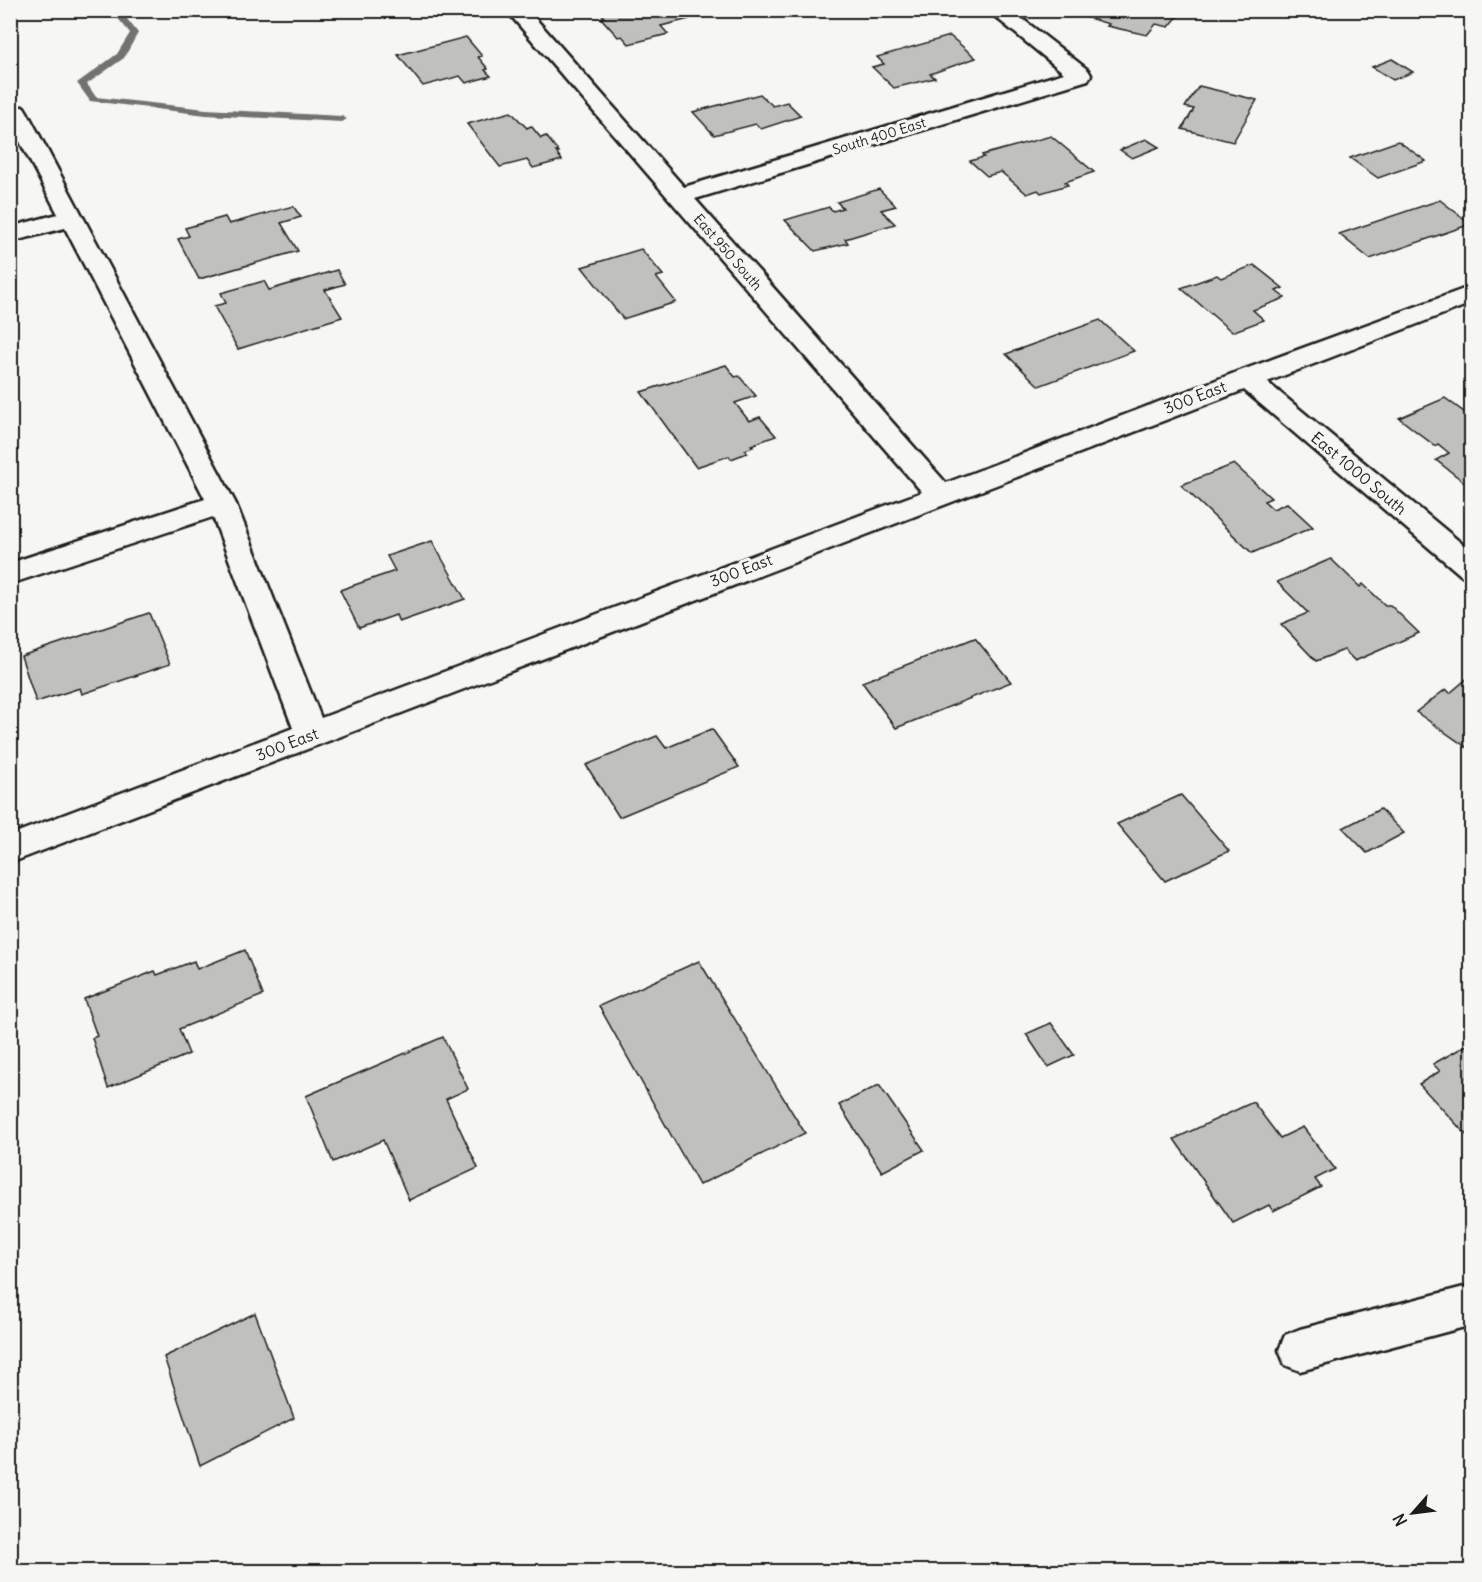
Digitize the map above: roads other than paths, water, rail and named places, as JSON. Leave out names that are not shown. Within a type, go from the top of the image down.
[{"type":"street","name":"East 950 South","points":[[516,10],[940,494]]},
{"type":"street","name":"South 400 East","points":[[678,196],[1080,75],[997,10]]},
{"type":"street","points":[[16,112],[222,504],[311,734]]},
{"type":"street","points":[[10,235],[72,218]]},
{"type":"street","name":"300 East","points":[[10,849],[940,494],[1472,294]]},
{"type":"street","name":"East 1000 South","points":[[1246,378],[1472,569]]},
{"type":"street","points":[[10,574],[222,504]]},
{"type":"street","points":[[1300,1350],[1472,1305]]},
{"type":"waterway","points":[[115,10],[134,33],[121,56],[82,83],[93,99],[206,112],[342,119]]}]
